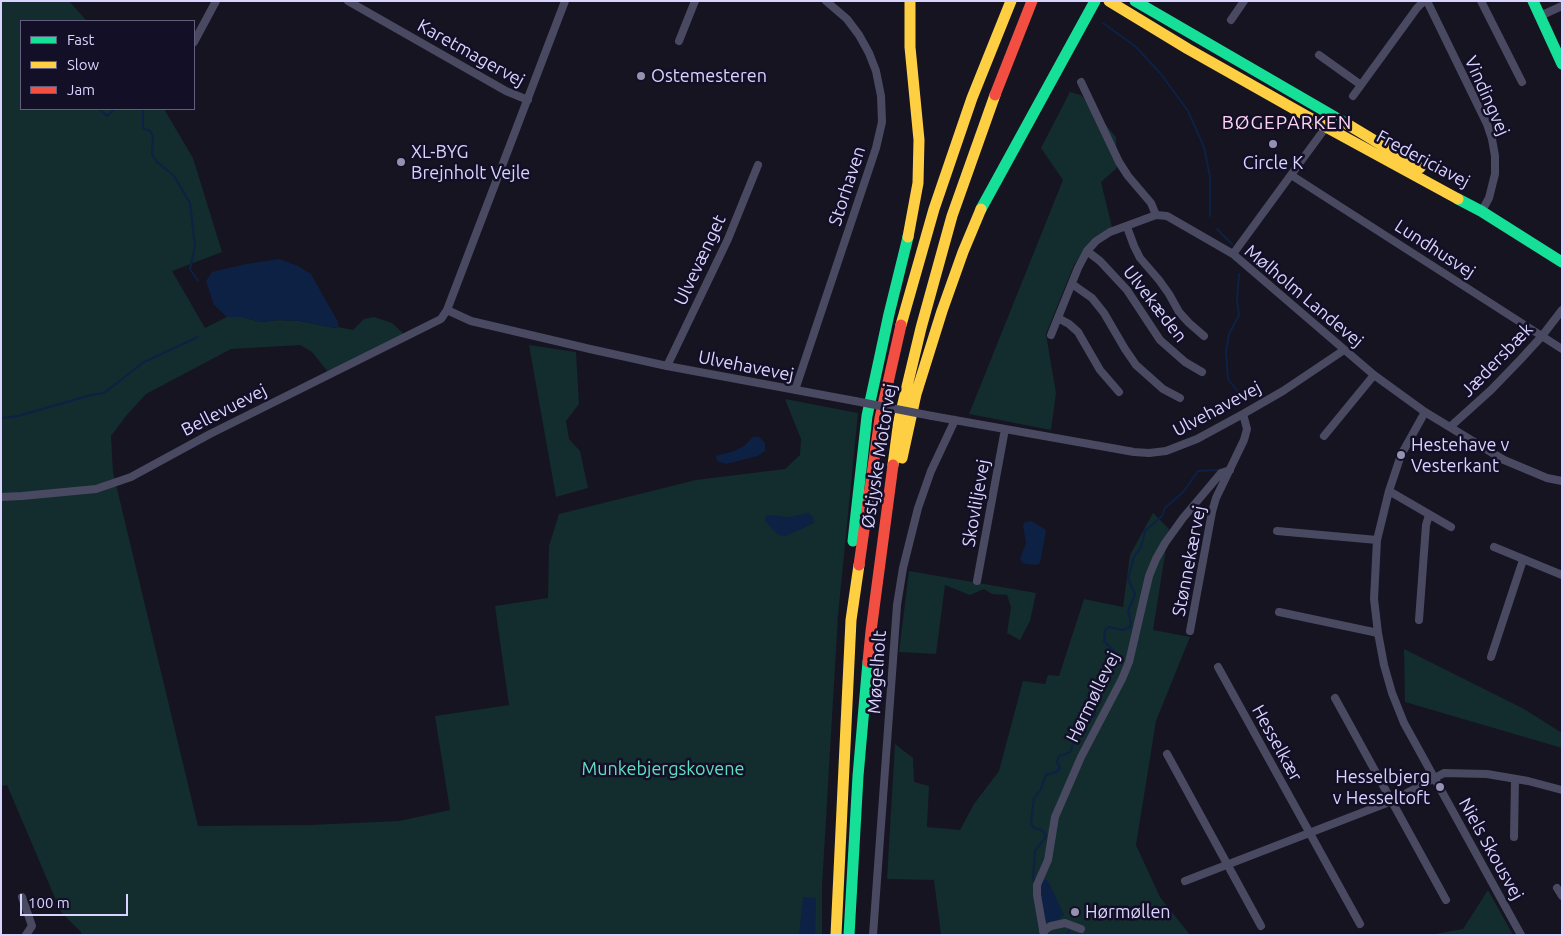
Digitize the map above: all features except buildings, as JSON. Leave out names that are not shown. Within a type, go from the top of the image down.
[{"type":"main road","points":[[851,620],[848,604],[867,416],[889,314],[906,250],[918,183],[919,140],[910,47],[910,1]]},
{"type":"main road","name":"Østjyske Motorvej","points":[[836,935],[851,620],[880,418],[905,309],[934,209],[972,98],[1011,1]]},
{"type":"main road","name":"Østjyske Motorvej","points":[[849,935],[859,767],[871,631],[899,420],[921,328],[952,216],[989,110],[1032,1]]},
{"type":"main road","points":[[882,544],[894,501],[916,394],[962,252],[984,202],[1095,1]]},
{"type":"main road","name":"Fredericiavej","points":[[1109,1],[1188,49],[1326,127],[1431,182],[1562,262]]},
{"type":"main road","name":"Fredericiavej","points":[[1135,1],[1336,116],[1562,255]]},
{"type":"main road","points":[[1533,1],[1562,64]]},
{"type":"street","points":[[195,40],[216,1]]},
{"type":"street","name":"Karetmagervej","points":[[348,1],[506,91],[528,100]]},
{"type":"street","points":[[447,310],[566,1]]},
{"type":"street","points":[[679,41],[694,1]]},
{"type":"street","name":"Storhaven","points":[[796,390],[876,148],[882,122],[882,96],[869,53],[847,19],[826,1]]},
{"type":"street","points":[[1231,20],[1244,1]]},
{"type":"street","points":[[1353,96],[1417,8],[1426,1]]},
{"type":"street","name":"Vindingvej","points":[[1426,1],[1487,124],[1492,140],[1495,156],[1495,174],[1489,198],[1484,207]]},
{"type":"street","points":[[1481,1],[1522,82]]},
{"type":"street","points":[[1540,16],[1562,6]]},
{"type":"street","points":[[1319,55],[1361,85]]},
{"type":"street","points":[[1051,335],[1078,268],[1087,251],[1096,241],[1110,232],[1156,215],[1151,203],[1128,176],[1119,162],[1081,82]]},
{"type":"street","points":[[1233,254],[1326,127]]},
{"type":"street","name":"Ulvevænget","points":[[667,366],[728,239],[758,165]]},
{"type":"street","name":"Lundhusvej","points":[[1291,175],[1562,349]]},
{"type":"street","name":"Mølholm Landevej","points":[[1156,215],[1167,216],[1233,254],[1374,375],[1425,412],[1504,460],[1547,478],[1562,481]]},
{"type":"street","name":"Ulvekæden","points":[[1127,227],[1140,258],[1160,280],[1179,312],[1188,323],[1204,336]]},
{"type":"street","name":"Ulvekæden","points":[[1087,251],[1100,261],[1127,290],[1160,340],[1185,362],[1202,372]]},
{"type":"street","points":[[1072,284],[1092,298],[1104,313],[1124,349],[1136,365],[1163,389],[1180,398]]},
{"type":"street","name":"Ulvehavevej","points":[[447,310],[471,322],[667,366],[932,416],[1134,452],[1149,453],[1179,447],[1243,414],[1344,350]]},
{"type":"street","name":"Bellevuevej","points":[[1,497],[96,488],[131,477],[210,434],[441,319],[447,310]]},
{"type":"street","name":"Jædersbæk","points":[[1450,427],[1491,390],[1542,336],[1562,310]]},
{"type":"street","points":[[1058,318],[1070,324],[1078,332],[1100,370],[1119,392]]},
{"type":"street","points":[[1324,436],[1374,375]]},
{"type":"street","name":"Niels Skousvej","points":[[1425,412],[1401,455],[1389,491],[1377,540],[1374,598],[1378,633],[1392,693],[1404,723],[1521,935]]},
{"type":"street","name":"Stønnekærvej","points":[[1190,631],[1212,512],[1244,440],[1247,429],[1243,414]]},
{"type":"street","name":"Møgelholt","points":[[873,935],[897,604],[903,568],[918,508],[930,471],[955,420]]},
{"type":"street","name":"Skovliljevej","points":[[977,581],[1005,429]]},
{"type":"street","name":"Hørmøllevej","points":[[1043,933],[1037,885],[1048,860],[1055,817],[1081,757],[1129,662],[1149,576],[1165,543],[1183,518],[1221,473],[1230,470]]},
{"type":"street","points":[[1389,491],[1451,527]]},
{"type":"street","points":[[1419,620],[1426,525],[1429,515]]},
{"type":"street","points":[[1277,531],[1377,540]]},
{"type":"street","points":[[1494,547],[1562,575]]},
{"type":"street","points":[[1491,657],[1523,560]]},
{"type":"street","points":[[1279,612],[1378,633]]},
{"type":"street","name":"Hesselkær","points":[[1218,667],[1360,924]]},
{"type":"street","points":[[1336,698],[1446,900]]},
{"type":"street","points":[[1167,754],[1261,926]]},
{"type":"street","points":[[1185,881],[1392,801],[1444,774],[1487,774],[1562,790]]},
{"type":"street","points":[[1514,837],[1515,779]]},
{"type":"street","points":[[1557,888],[1562,896]]},
{"type":"street","points":[[22,897],[32,926],[26,935]]},
{"type":"street","name":"Hørmøllevej","points":[[1043,933],[1051,926],[1065,923],[1081,929]]},
{"type":"green space","name":"Munkebjergskovene","points":[[1,1],[69,1],[86,20],[20,20],[20,110],[165,110],[193,158],[222,252],[172,271],[205,328],[227,317],[243,317],[260,322],[300,321],[353,330],[364,319],[374,317],[392,323],[404,334],[328,372],[312,352],[300,345],[231,349],[146,394],[111,436],[113,472],[198,826],[309,825],[399,821],[450,810],[435,716],[509,705],[495,606],[548,598],[549,546],[559,514],[696,480],[785,469],[800,455],[801,439],[785,399],[858,413],[838,616],[822,886],[822,935],[81,935],[81,932],[61,912],[7,785],[1,786]]},
{"type":"green space","points":[[1070,92],[1081,95],[1116,137],[1117,168],[1101,182],[1112,227],[1092,239],[1074,265],[1046,334],[1056,393],[1051,430],[969,414],[1063,180],[1041,148]]},
{"type":"green space","points":[[529,345],[576,352],[579,404],[566,421],[569,439],[580,451],[588,488],[556,497]]},
{"type":"green space","points":[[1153,513],[1169,529],[1153,630],[1190,637],[1156,721],[1136,845],[1160,897],[1190,935],[941,935],[934,880],[887,879],[895,744],[913,758],[914,782],[929,786],[927,827],[960,830],[974,804],[999,771],[1023,681],[1045,684],[1048,675],[1059,676],[1084,599],[1123,607],[1130,555]]},
{"type":"green space","points":[[909,571],[1036,593],[1030,621],[1020,640],[1007,633],[1011,607],[1007,595],[992,594],[984,589],[970,595],[945,585],[936,654],[899,652]]},
{"type":"green space","points":[[1404,649],[1524,709],[1562,733],[1562,748],[1405,702]]},
{"type":"green space","points":[[1488,890],[1513,935],[1430,935],[1463,929]]},
{"type":"water","points":[[279,259],[298,266],[311,274],[338,322],[338,327],[300,321],[260,322],[243,317],[227,317],[214,305],[206,281],[212,272]]},
{"type":"water","points":[[753,437],[759,437],[765,443],[765,451],[758,456],[726,464],[717,461],[716,456],[744,446]]},
{"type":"water","points":[[809,513],[813,517],[814,523],[786,536],[778,535],[765,519],[766,516],[770,515],[789,517]]},
{"type":"water","points":[[1032,521],[1046,530],[1040,563],[1037,565],[1025,564],[1020,559],[1026,543],[1023,526],[1025,522]]},
{"type":"water","points":[[1043,880],[1047,880],[1049,883],[1064,915],[1056,921],[1047,922],[1044,918],[1041,888]]},
{"type":"water","points":[[803,897],[816,898],[815,935],[799,935]]},
{"type":"waterway","points":[[1103,23],[1136,47],[1161,74],[1188,111],[1204,147],[1210,177],[1210,216]]},
{"type":"waterway","points":[[100,110],[107,116],[114,110]]},
{"type":"waterway","points":[[143,110],[143,128],[150,131],[153,136],[152,154],[157,162],[174,176],[190,203],[195,246],[190,269],[198,281]]},
{"type":"waterway","points":[[1217,229],[1232,244]]},
{"type":"waterway","points":[[1239,274],[1237,301],[1239,315],[1229,334],[1226,352],[1228,379],[1246,402]]},
{"type":"waterway","points":[[1,418],[18,416],[104,393],[144,362],[198,337]]},
{"type":"waterway","points":[[1035,882],[1033,878],[1035,851],[1046,837],[1043,831],[1033,827],[1031,823],[1034,798],[1041,789],[1046,775],[1056,772],[1060,768],[1057,762],[1059,756],[1071,751],[1077,727],[1088,722],[1095,715],[1094,701],[1105,676],[1114,668],[1116,658],[1114,651],[1104,641],[1105,630],[1109,627],[1123,630],[1130,627],[1131,622],[1128,611],[1135,594],[1128,579],[1134,557],[1141,547],[1145,531],[1162,516],[1165,508],[1184,491],[1198,471],[1220,470]]},
{"type":"waterway","points":[[1067,935],[1069,930]]},
{"type":"traffic: fast","points":[[981,209],[1095,1]]},
{"type":"traffic: fast","points":[[1135,1],[1347,124]]},
{"type":"traffic: fast","points":[[1533,1],[1562,64]]},
{"type":"traffic: fast","points":[[1458,199],[1481,211],[1562,262]]},
{"type":"traffic: fast","points":[[853,541],[867,416],[908,237]]},
{"type":"traffic: fast","points":[[849,935],[858,776],[868,662]]},
{"type":"traffic: slow","points":[[908,237],[918,183],[919,140],[910,47],[910,1]]},
{"type":"traffic: slow","points":[[901,325],[934,209],[972,98],[1011,1]]},
{"type":"traffic: slow","points":[[1109,1],[1188,49],[1458,199]]},
{"type":"traffic: slow","points":[[893,465],[899,420],[921,328],[952,216],[995,95]]},
{"type":"traffic: slow","points":[[1347,124],[1420,168]]},
{"type":"traffic: slow","points":[[902,458],[916,394],[942,311],[981,209]]},
{"type":"traffic: slow","points":[[836,935],[851,620],[859,565]]},
{"type":"traffic: jam","points":[[995,95],[1032,1]]},
{"type":"traffic: jam","points":[[859,565],[880,418],[901,325]]},
{"type":"traffic: jam","points":[[868,662],[893,465]]},
{"type":"place","name":"Ostemesteren","points":[[641,76]]},
{"type":"place","name":"Circle K","points":[[1273,144]]},
{"type":"place","name":"XL-BYG Brejnholt Vejle","points":[[401,162]]},
{"type":"place","name":"Hestehave v Vesterkant","points":[[1401,455]]},
{"type":"place","name":"Hesselbjerg v Hesseltoft","points":[[1440,787]]},
{"type":"place","name":"Hørmøllen","points":[[1075,912]]},
{"type":"district","name":"BØGEPARKEN","points":[[1287,123]]}]
